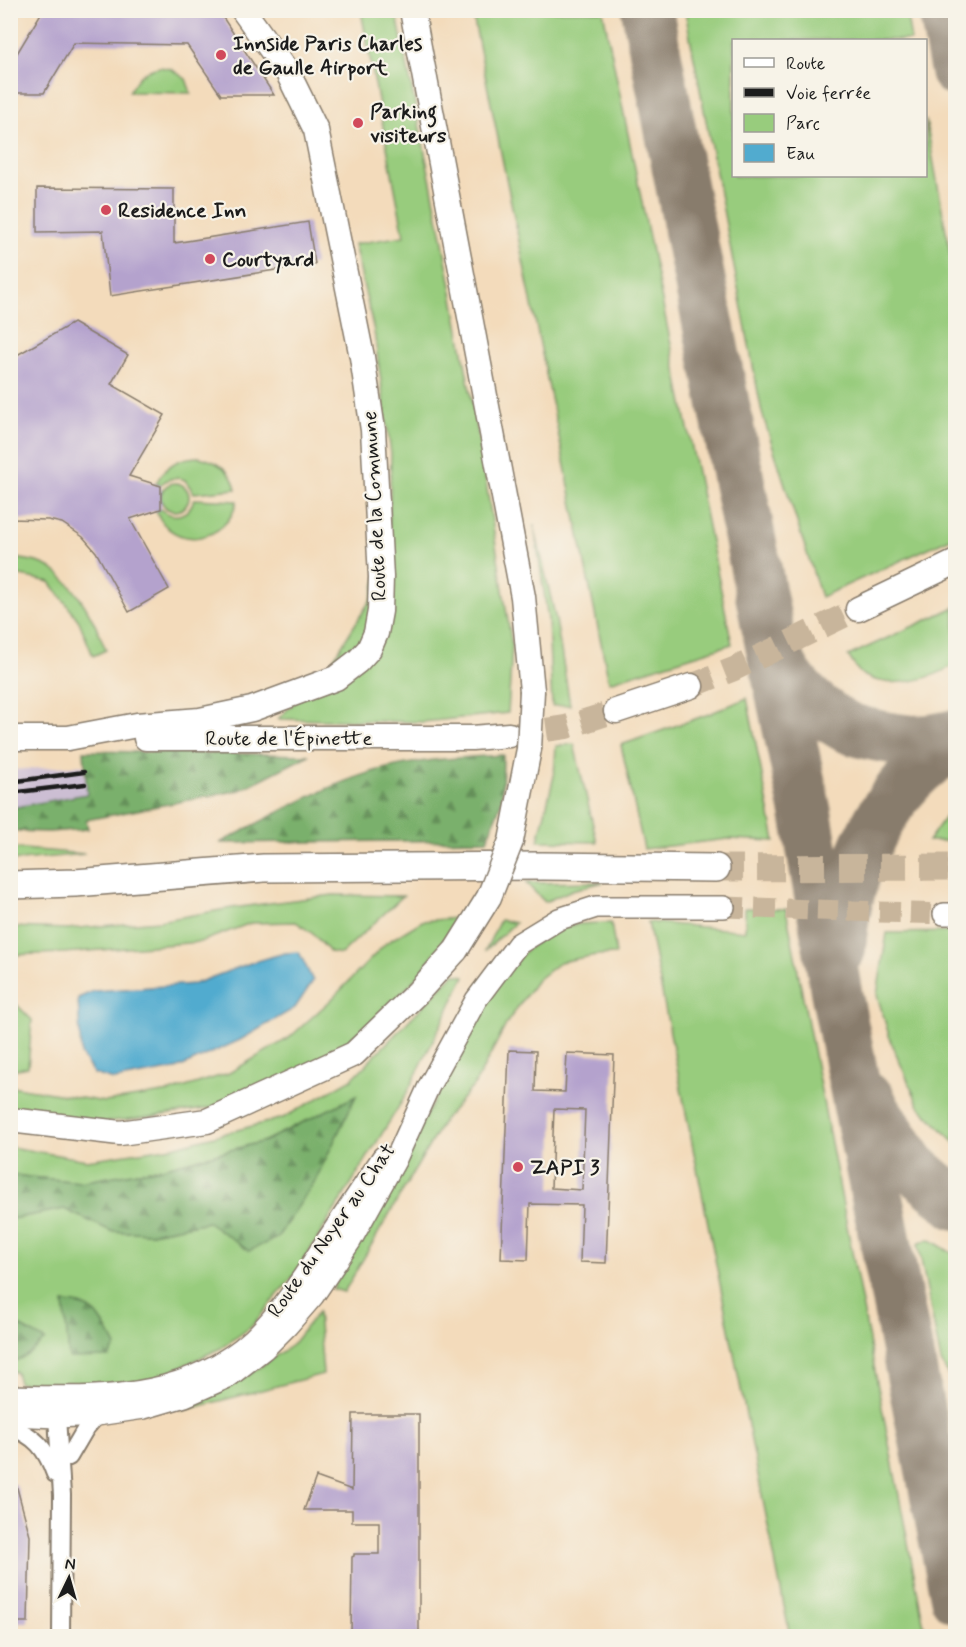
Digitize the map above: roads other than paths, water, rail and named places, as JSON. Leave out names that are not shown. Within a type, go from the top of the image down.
[{"type":"main road","name":"Route de la Commune","points":[[10,738],[68,738],[137,725],[200,720],[261,706],[336,678],[369,649],[376,633],[380,611],[381,577],[373,430],[362,357],[316,130],[288,73],[243,10]]},
{"type":"main road","points":[[10,1120],[120,1133],[207,1121],[354,1054],[418,992],[456,950],[489,897],[511,841],[529,749],[532,691],[523,597],[412,10]]},
{"type":"main road","points":[[858,609],[956,562]]},
{"type":"main road","points":[[616,711],[691,686]]},
{"type":"main road","name":"Route de l'Épinette","points":[[68,738],[472,738],[509,735]]},
{"type":"main road","points":[[10,885],[75,883],[264,868],[543,866],[716,868]]},
{"type":"street","name":"Route du Noyer au Chat","points":[[10,1396],[58,1409],[97,1415],[144,1408],[185,1396],[228,1377],[264,1349],[287,1326],[313,1296],[351,1240],[395,1161],[429,1086],[476,1000],[518,944],[559,919],[596,908],[724,907]]},
{"type":"street","name":"Route du Noyer au Chat","points":[[10,1415],[58,1409],[94,1395],[151,1390],[175,1383],[218,1364],[236,1353],[260,1332],[302,1279],[429,1086]]},
{"type":"street","points":[[58,1409],[69,1457]]},
{"type":"street","points":[[58,1409],[62,1495],[61,1636]]},
{"type":"street","points":[[62,1495],[69,1457],[86,1428],[97,1415]]},
{"type":"street","points":[[10,1427],[22,1431],[35,1440],[49,1456],[62,1495]]},
{"type":"water","points":[[299,952],[313,981],[295,1008],[240,1040],[176,1069],[114,1080],[94,1074],[81,1055],[78,998],[94,991],[194,984],[253,962],[285,953]]},
{"type":"tunnel","points":[[691,686],[734,669],[858,609]]},
{"type":"tunnel","points":[[511,735],[566,727],[616,711]]},
{"type":"tunnel","points":[[716,868],[956,867]]},
{"type":"tunnel","points":[[724,907],[944,914]]},
{"type":"railway","points":[[10,782],[84,772]]},
{"type":"railway","points":[[10,793],[85,784]]},
{"type":"place","name":"Innside Paris Charles de Gaulle Airport","points":[[221,55]]},
{"type":"place","name":"Parking visiteurs","points":[[358,123]]},
{"type":"place","name":"Residence Inn","points":[[106,210]]},
{"type":"place","name":"Courtyard","points":[[210,259]]},
{"type":"place","name":"ZAPI 3","points":[[518,1167]]}]
